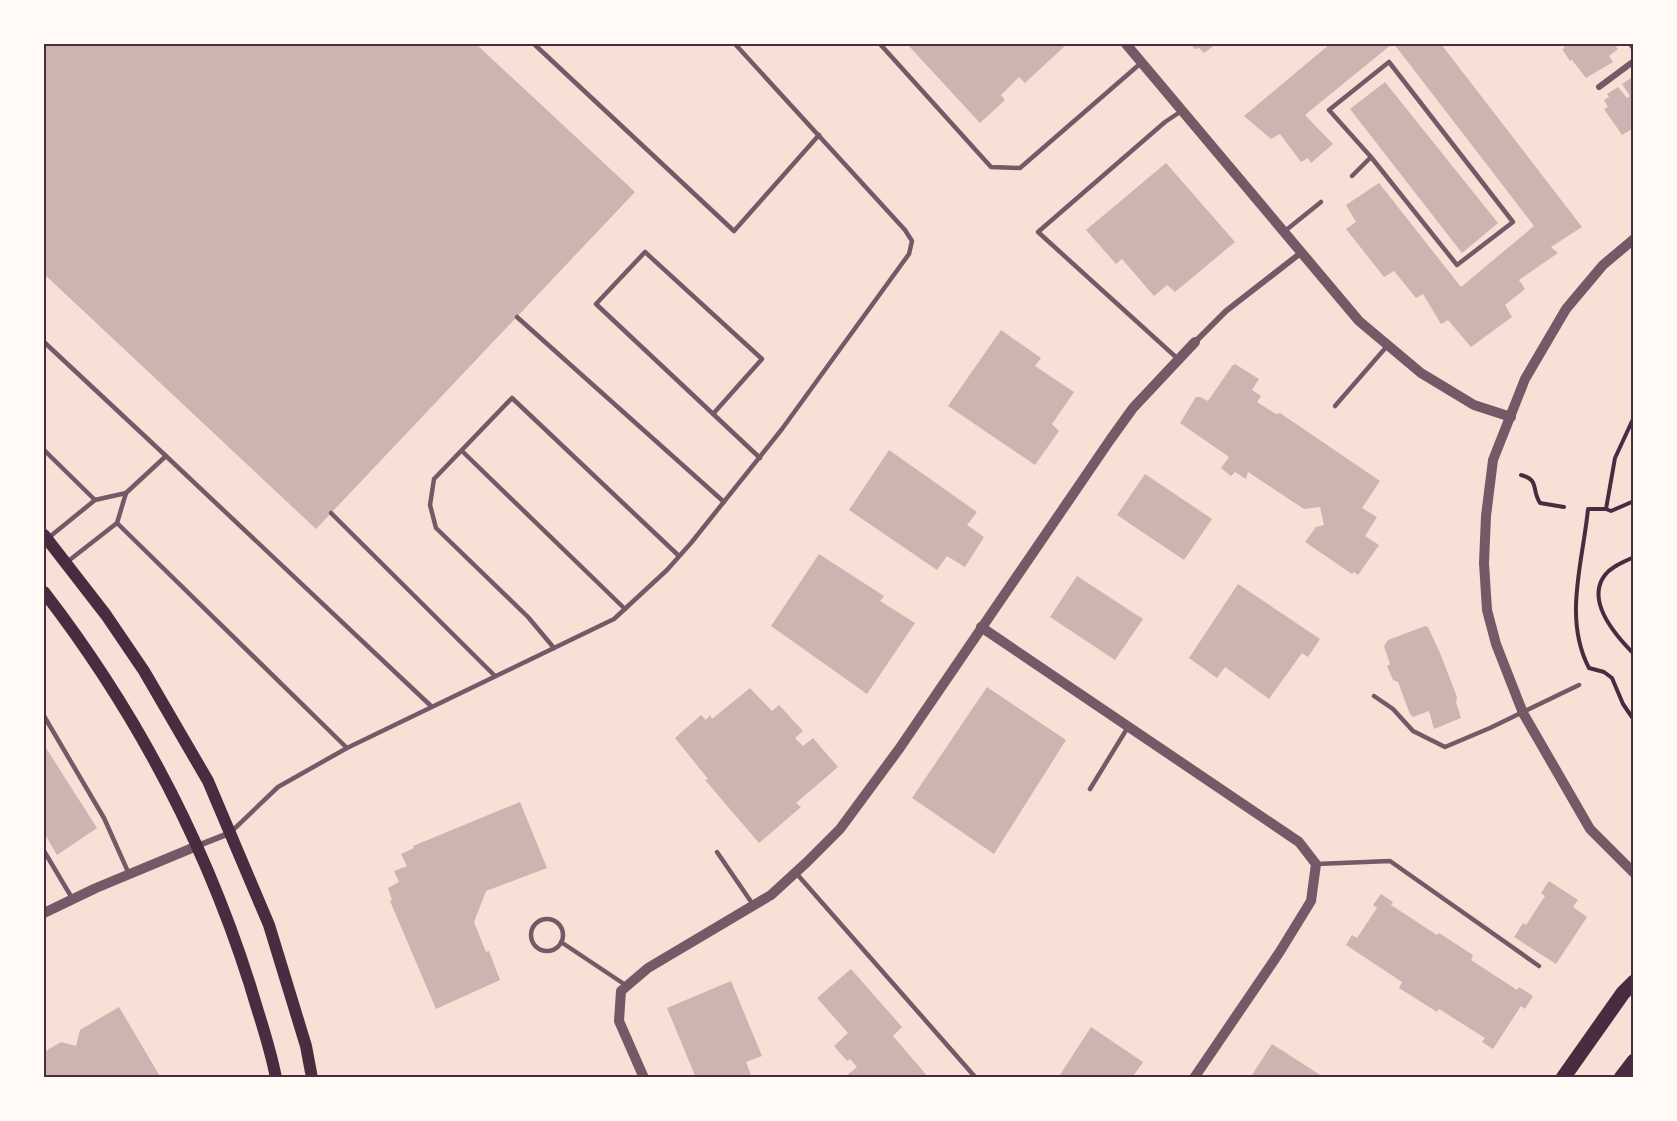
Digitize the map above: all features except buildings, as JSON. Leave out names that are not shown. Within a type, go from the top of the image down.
[{"type":"main road","points":[[45,537],[106,615],[144,671],[208,781],[269,925],[306,1046],[312,1077]]},
{"type":"main road","points":[[44,592],[81,642],[128,715],[174,795],[234,937],[276,1077]]},
{"type":"main road","points":[[1563,1077],[1623,993],[1634,982]]},
{"type":"main road","points":[[1621,1077],[1634,1061]]},
{"type":"street","points":[[1126,44],[1359,321],[1421,373],[1474,405],[1511,417]]},
{"type":"street","points":[[1631,44],[1634,48]]},
{"type":"street","points":[[1599,87],[1634,61]]},
{"type":"street","points":[[1634,239],[1603,265],[1566,309],[1526,379],[1493,460],[1486,516],[1484,563],[1487,610],[1496,644],[1523,713],[1590,829],[1634,873]]},
{"type":"street","points":[[644,1077],[619,1021],[624,988],[648,968],[771,895],[840,829],[899,749],[1133,408],[1226,311],[1302,252]]},
{"type":"street","points":[[981,627],[1299,842],[1316,864],[1311,901],[1279,953],[1194,1077]]},
{"type":"street","points":[[44,914],[129,874],[230,832]]},
{"type":"lane","points":[[534,44],[734,231],[819,135]]},
{"type":"lane","points":[[230,832],[278,788],[347,748],[614,619],[668,570],[760,458],[909,254],[912,241],[905,230],[735,44]]},
{"type":"lane","points":[[880,44],[991,167],[1020,168],[1142,62]]},
{"type":"lane","points":[[1389,62],[1513,222],[1456,265],[1371,157],[1329,110],[1389,62]]},
{"type":"lane","points":[[1178,359],[1038,232],[1165,122],[1183,110]]},
{"type":"lane","points":[[1352,176],[1371,157]]},
{"type":"lane","points":[[1285,231],[1321,202]]},
{"type":"lane","points":[[713,414],[762,359],[645,252],[596,304],[713,414],[760,458]]},
{"type":"lane","points":[[517,317],[724,502]]},
{"type":"lane","points":[[44,342],[431,706]]},
{"type":"lane","points":[[1335,406],[1388,345]]},
{"type":"lane","points":[[554,648],[528,617],[436,528],[430,505],[434,479],[512,398],[679,556]]},
{"type":"lane","points":[[44,450],[94,500]]},
{"type":"lane","points":[[462,451],[625,609]]},
{"type":"lane","points":[[45,537],[94,500],[126,493],[166,456]]},
{"type":"lane","points":[[66,562],[117,523],[126,493]]},
{"type":"lane","points":[[331,513],[495,676]]},
{"type":"lane","points":[[117,523],[347,748]]},
{"type":"lane","points":[[1374,696],[1393,709],[1413,731],[1445,747],[1580,685]]},
{"type":"lane","points":[[44,717],[104,818],[129,874]]},
{"type":"lane","points":[[1090,789],[1128,727]]},
{"type":"lane","points":[[44,851],[73,899]]},
{"type":"lane","points":[[717,852],[754,906]]},
{"type":"lane","points":[[1316,864],[1390,861],[1539,966]]},
{"type":"lane","points":[[796,873],[976,1077]]},
{"type":"lane","points":[[542,920],[552,920],[562,931],[561,942],[549,951],[539,949],[532,941],[532,931],[542,920]]},
{"type":"lane","points":[[561,942],[624,988]]},
{"type":"path","points":[[1606,509],[1615,458],[1634,417]]},
{"type":"path","points":[[1521,475],[1531,477],[1534,481],[1534,491],[1540,503],[1564,507]]},
{"type":"path","points":[[1634,501],[1611,511],[1588,509],[1577,588],[1576,624],[1584,660],[1589,668],[1604,672],[1612,678],[1623,704],[1634,720]]},
{"type":"path","points":[[1634,557],[1606,573],[1601,582],[1599,596],[1601,608],[1614,633],[1634,654]]}]
